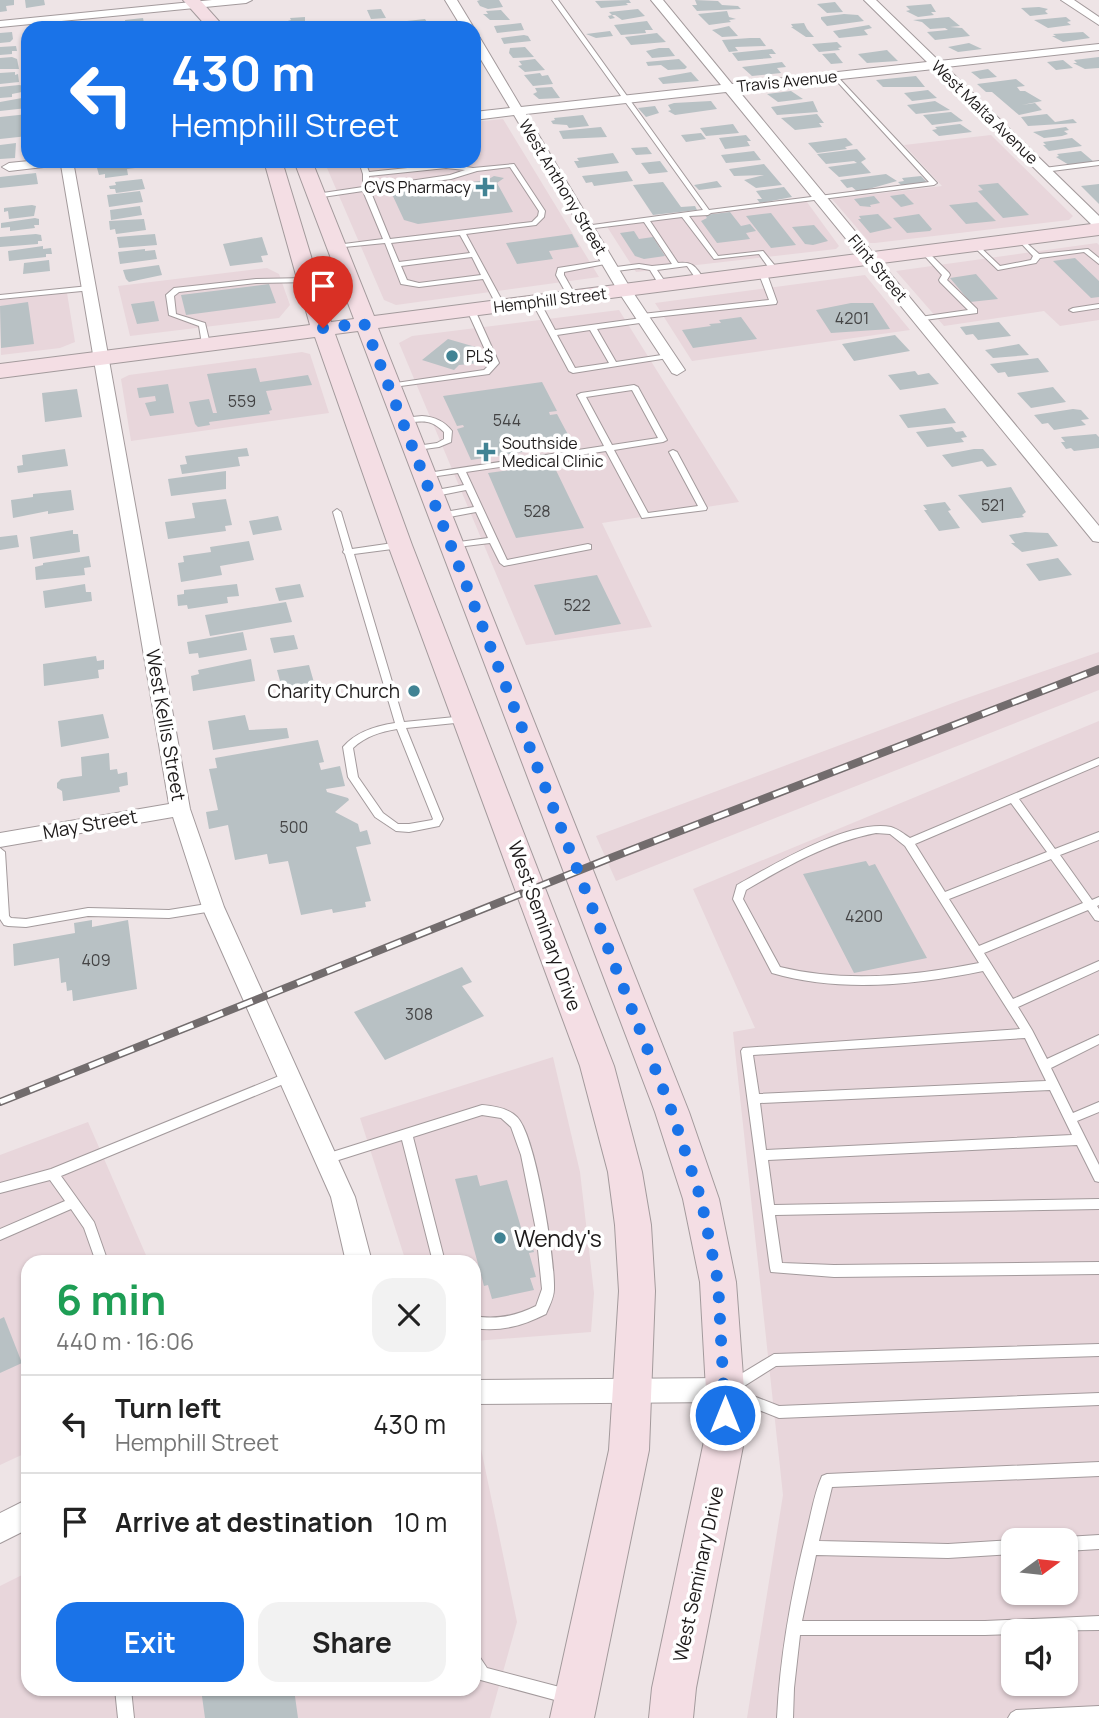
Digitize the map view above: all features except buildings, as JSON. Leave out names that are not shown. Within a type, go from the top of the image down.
[{"type":"main road","points":[[193,2],[211,21]]},
{"type":"main road","name":"West Seminary Drive","points":[[275,168],[323,328],[400,545],[468,718],[597,1066],[616,1133],[633,1225],[636,1278],[634,1392],[629,1450],[574,1708]]},
{"type":"main road","name":"West Seminary Drive","points":[[306,168],[672,1112],[696,1186],[718,1282],[725,1390],[724,1441],[674,1688],[671,1718]]},
{"type":"main road","name":"Hemphill Street","points":[[0,371],[1099,229]]},
{"type":"main road","points":[[400,545],[436,508]]},
{"type":"street","points":[[61,21],[193,2],[246,0]]},
{"type":"street","points":[[452,0],[464,21]]},
{"type":"street","name":"Flint Street","points":[[657,0],[1099,537]]},
{"type":"street","name":"West Malta Avenue","points":[[870,0],[1099,224]]},
{"type":"street","points":[[1067,0],[1099,22]]},
{"type":"street","points":[[0,24],[21,24]]},
{"type":"street","name":"Travis Avenue","points":[[481,115],[1099,47]]},
{"type":"street","name":"West Anthony Street","points":[[481,50],[625,291],[677,370]]},
{"type":"street","points":[[9,167],[21,166]]},
{"type":"street","name":"West Kellis Street","points":[[67,168],[180,808],[213,906],[343,1196],[357,1255]]},
{"type":"street","name":"May Street","points":[[0,840],[180,808]]},
{"type":"street","points":[[481,1392],[725,1390]]},
{"type":"street","points":[[0,1529],[21,1517]]},
{"type":"lane","points":[[555,0],[708,213]]},
{"type":"lane","points":[[587,227],[934,183],[835,76]]},
{"type":"lane","points":[[1044,170],[1099,163]]},
{"type":"lane","points":[[316,196],[451,177],[476,169],[512,165],[542,211],[541,217],[534,224],[335,247]]},
{"type":"lane","points":[[363,168],[366,174],[366,190],[404,282],[410,285],[486,277]]},
{"type":"lane","points":[[366,174],[426,168]]},
{"type":"lane","points":[[466,168],[476,169]]},
{"type":"lane","points":[[552,333],[643,318],[773,302],[770,273],[761,252],[716,258],[685,216]]},
{"type":"lane","points":[[646,220],[676,265]]},
{"type":"lane","points":[[462,232],[501,306]]},
{"type":"lane","points":[[1021,240],[1037,256]]},
{"type":"lane","points":[[976,246],[998,268],[1034,262],[1037,256]]},
{"type":"lane","points":[[1037,256],[1086,250],[1099,262]]},
{"type":"lane","points":[[920,319],[974,310],[943,280],[946,275],[926,253]]},
{"type":"lane","points":[[397,264],[474,255]]},
{"type":"lane","points":[[729,256],[743,276]]},
{"type":"lane","points":[[573,298],[560,275],[561,270],[690,265],[702,281]]},
{"type":"lane","points":[[652,268],[664,286]]},
{"type":"lane","points":[[206,344],[202,325],[173,315],[170,295],[177,290],[256,281],[308,280]]},
{"type":"lane","points":[[0,297],[89,288]]},
{"type":"lane","points":[[536,302],[573,371],[668,356]]},
{"type":"lane","points":[[1073,310],[1099,306]]},
{"type":"lane","points":[[389,386],[486,372],[495,363],[471,310]]},
{"type":"lane","points":[[592,327],[614,365]]},
{"type":"lane","points":[[436,508],[461,470],[609,448],[663,440],[635,387],[581,395],[609,448],[645,516],[703,508],[673,452]]},
{"type":"lane","points":[[402,420],[428,418],[439,421],[448,431],[448,440],[439,445],[413,449]]},
{"type":"lane","points":[[461,470],[504,563],[588,547]]},
{"type":"lane","points":[[436,508],[469,487]]},
{"type":"lane","points":[[436,508],[479,509]]},
{"type":"lane","points":[[436,508],[494,540]]},
{"type":"lane","points":[[337,512],[401,727],[438,819],[435,823],[409,828],[396,827],[379,815],[353,777],[348,747],[357,736],[376,729],[401,727],[468,718]]},
{"type":"lane","points":[[347,552],[400,545]]},
{"type":"lane","points":[[909,843],[1099,761]]},
{"type":"lane","points":[[1013,798],[1054,855],[1094,903],[1099,918]]},
{"type":"lane","points":[[987,966],[940,976],[848,979],[814,978],[776,970],[738,899],[741,888],[797,856],[873,830],[892,831],[909,843],[978,951],[1028,1033],[1099,1177]]},
{"type":"lane","points":[[943,897],[1099,836]]},
{"type":"lane","points":[[0,852],[4,916],[8,922],[26,923],[88,912],[169,914],[213,906]]},
{"type":"lane","points":[[978,951],[1094,903]]},
{"type":"lane","points":[[1011,1005],[1099,965]]},
{"type":"lane","points":[[1028,1033],[747,1051],[776,1268],[834,1271],[1099,1268]]},
{"type":"lane","points":[[1044,1066],[1099,1040]]},
{"type":"lane","points":[[0,1188],[52,1174],[289,1077]]},
{"type":"lane","points":[[753,1099],[1053,1085]]},
{"type":"lane","points":[[1070,1119],[1099,1107]]},
{"type":"lane","points":[[326,1160],[482,1110],[498,1112],[514,1121],[524,1139],[547,1270],[548,1293],[541,1310],[521,1321],[494,1326],[481,1323]]},
{"type":"lane","points":[[406,1133],[437,1255]]},
{"type":"lane","points":[[761,1155],[1081,1140]]},
{"type":"lane","points":[[52,1174],[90,1226],[100,1255]]},
{"type":"lane","points":[[0,1235],[73,1203]]},
{"type":"lane","points":[[768,1210],[1099,1204]]},
{"type":"lane","points":[[725,1390],[774,1360],[1099,1350]]},
{"type":"lane","points":[[725,1390],[779,1412],[1099,1399]]},
{"type":"lane","points":[[785,1718],[785,1694],[795,1628],[810,1548],[827,1480],[1099,1469]]},
{"type":"lane","points":[[1078,1543],[1099,1542]]},
{"type":"lane","points":[[810,1548],[948,1551],[1001,1548]]},
{"type":"lane","points":[[795,1628],[985,1628],[1099,1623]]},
{"type":"lane","points":[[481,1672],[574,1708]]},
{"type":"lane","points":[[124,1696],[126,1718]]},
{"type":"lane","points":[[1016,1718],[1099,1714]]},
{"type":"shaded area","points":[[503,119],[599,277],[396,305],[384,300],[327,168],[481,168],[481,121]]},
{"type":"shaded area","points":[[991,135],[1073,216],[1069,220],[870,243],[832,199],[942,186],[904,145]]},
{"type":"shaded area","points":[[804,198],[839,246],[836,249],[636,272],[604,222]]},
{"type":"shaded area","points":[[1097,243],[1099,320],[1060,326],[1044,311],[944,326],[896,271]]},
{"type":"shaded area","points":[[267,268],[279,274],[290,305],[279,318],[130,336],[118,286]]},
{"type":"shaded area","points":[[865,275],[910,330],[692,361],[655,303]]},
{"type":"shaded area","points":[[67,293],[75,342],[60,348],[1,355],[0,300]]},
{"type":"shaded area","points":[[619,310],[739,502],[602,523],[652,627],[526,645],[399,343],[412,336]]},
{"type":"shaded area","points":[[302,352],[310,354],[329,413],[131,441],[121,379],[129,375]]},
{"type":"shaded area","points":[[1099,652],[1099,690],[616,881],[596,836],[961,700]]},
{"type":"shaded area","points":[[1099,721],[1099,1718],[747,1718],[783,1495],[733,1032],[755,1028],[693,889]]},
{"type":"shaded area","points":[[553,1057],[580,1172],[594,1293],[591,1332],[481,1340],[481,1255],[404,1255],[360,1118]]},
{"type":"shaded area","points":[[88,1122],[146,1255],[21,1255],[21,1455],[0,1465],[0,1155]]},
{"type":"shaded area","points":[[481,1449],[517,1622],[490,1718],[0,1718],[0,1586],[21,1576],[21,1696],[481,1696]]},
{"type":"railway","points":[[0,1102],[613,857],[1099,669]]},
{"type":"place","name":"CVS Pharmacy","points":[[485,187]]},
{"type":"place","name":"PL$","points":[[452,356]]},
{"type":"place","name":"Southside Medical Clinic","points":[[486,452]]},
{"type":"place","name":"Charity Church","points":[[414,691]]},
{"type":"place","name":"Wendy's","points":[[500,1238]]},
{"type":"route","points":[[323,328],[364,323],[672,1112],[701,1199],[718,1282],[725,1415]]}]
